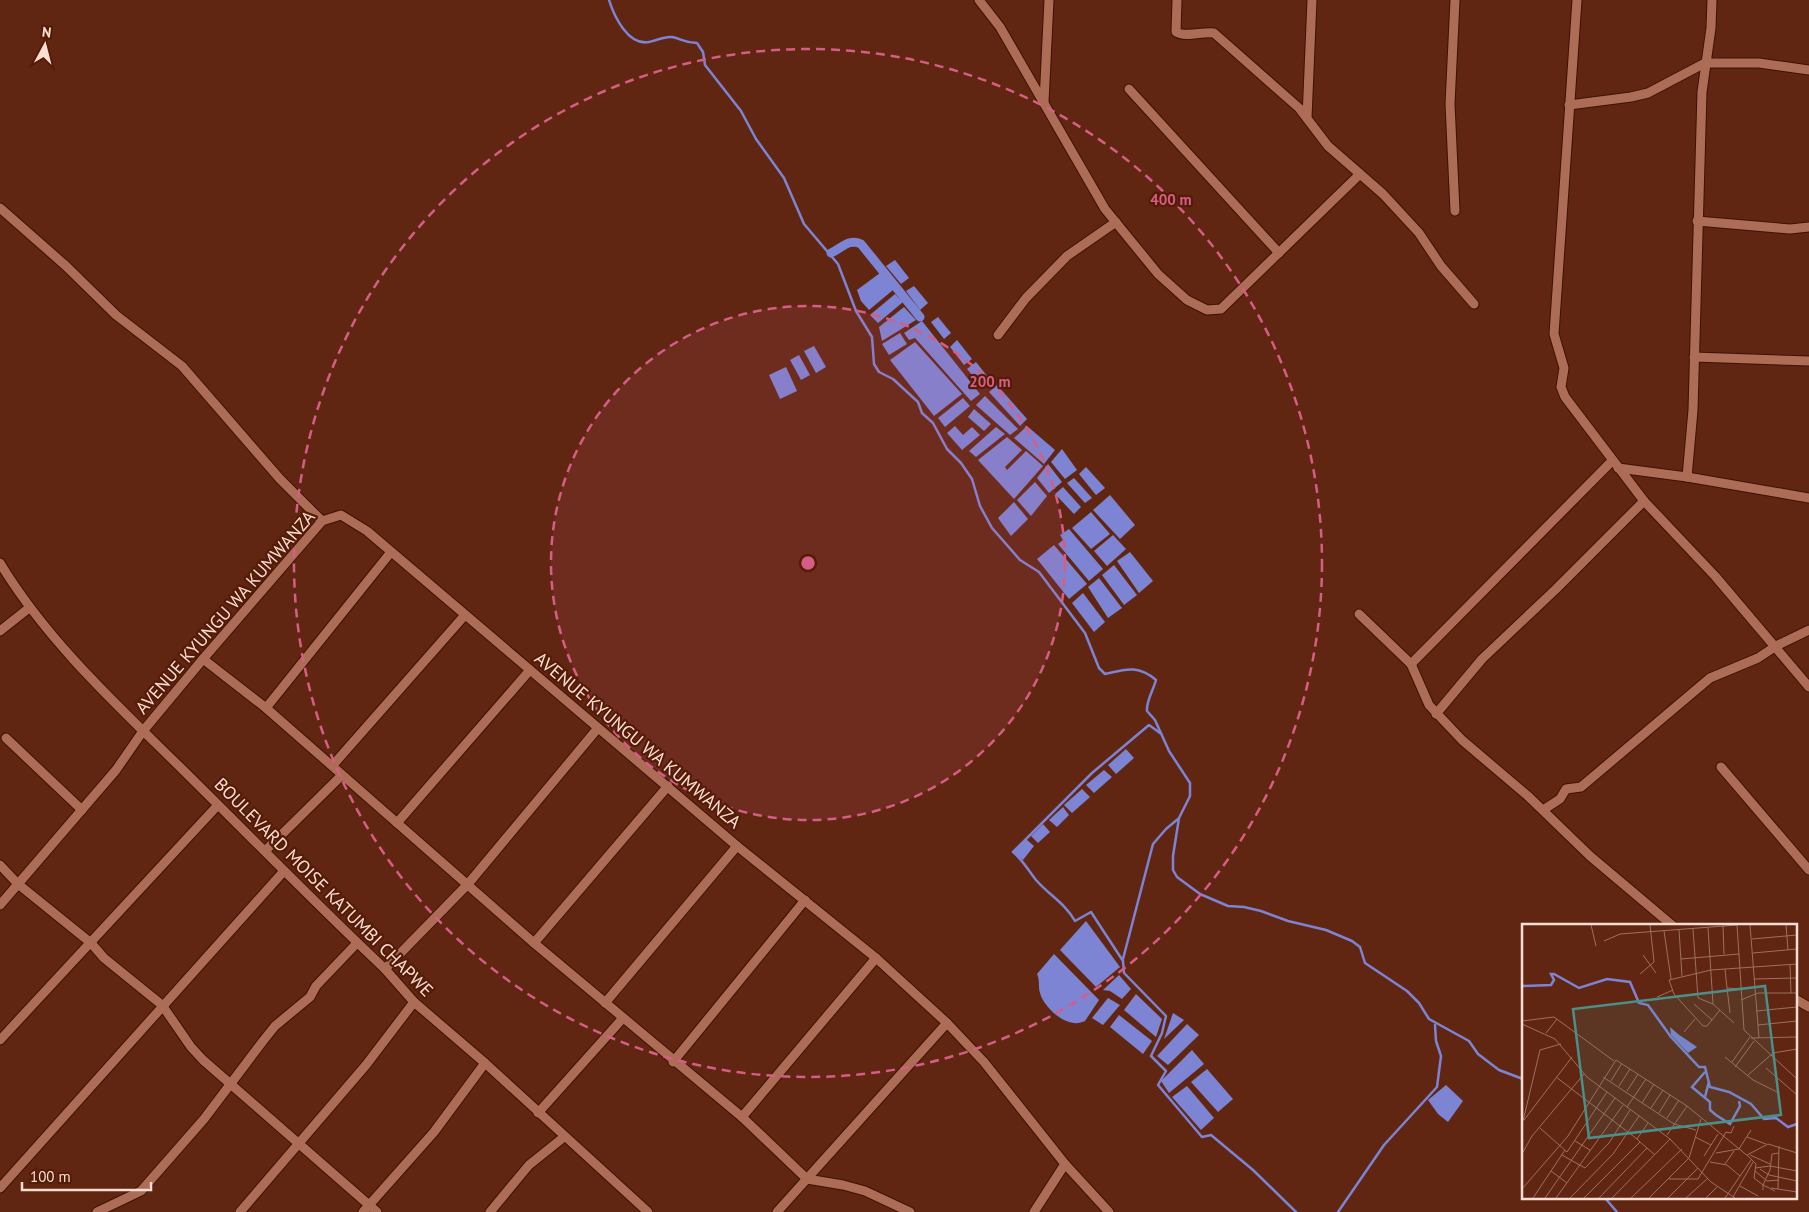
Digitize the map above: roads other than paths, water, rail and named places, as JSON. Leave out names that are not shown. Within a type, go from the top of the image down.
[{"type":"street","points":[[979,0],[1000,27],[1105,209],[1158,274],[1187,300],[1207,310],[1221,309],[1360,174]]},
{"type":"street","points":[[1044,103],[1049,0]]},
{"type":"street","points":[[1177,0],[1176,32],[1180,35],[1214,33],[1299,108],[1328,146],[1383,194],[1419,233],[1441,266],[1474,304]]},
{"type":"street","points":[[1307,118],[1312,0]]},
{"type":"street","points":[[1455,0],[1450,104],[1455,211]]},
{"type":"street","points":[[1577,0],[1569,105],[1565,202],[1554,334],[1564,368],[1561,387],[1564,397],[1578,412],[1612,461],[1644,501],[1714,576],[1809,685]]},
{"type":"street","points":[[1688,477],[1694,357],[1697,221],[1705,63],[1712,28],[1712,0]]},
{"type":"street","points":[[1569,105],[1648,93],[1705,63],[1759,63],[1809,70]]},
{"type":"street","points":[[1129,89],[1279,253]]},
{"type":"street","points":[[0,208],[73,272],[116,314],[182,366],[280,479],[322,521]]},
{"type":"street","points":[[1697,221],[1790,229],[1809,227]]},
{"type":"street","points":[[998,335],[1026,298],[1067,256],[1116,222]]},
{"type":"street","points":[[1694,357],[1809,361]]},
{"type":"street","points":[[1411,664],[1612,461]]},
{"type":"street","points":[[1618,468],[1688,477],[1809,498]]},
{"type":"street","points":[[1436,714],[1482,659],[1556,589],[1644,501]]},
{"type":"street","name":"AVENUE KYUNGU WA KUMWANZA","points":[[0,905],[116,770],[143,731],[203,659],[322,521],[341,515],[367,531],[737,846],[876,958],[947,1023],[984,1062],[1065,1164],[1109,1212]]},
{"type":"street","points":[[266,708],[390,552]]},
{"type":"street","name":"BOULEVARD MOISE KATUMBI CHAPWE","points":[[0,563],[29,608],[55,640],[143,731],[385,969],[414,1002],[485,1063],[648,1212]]},
{"type":"street","points":[[0,631],[29,608]]},
{"type":"street","points":[[1359,614],[1411,664],[1429,705],[1462,740],[1543,810],[1573,841],[1671,924]]},
{"type":"street","points":[[332,765],[465,615]]},
{"type":"street","points":[[1543,810],[1560,799],[1566,788],[1581,787],[1710,678],[1758,658],[1807,630],[1809,641]]},
{"type":"street","points":[[203,659],[266,708],[332,765],[341,776],[534,943],[673,1062],[742,1117],[807,1179],[865,1191],[910,1212]]},
{"type":"street","points":[[397,823],[530,670]]},
{"type":"street","points":[[385,969],[468,884],[598,728]]},
{"type":"street","points":[[6,738],[82,810]]},
{"type":"street","points":[[1721,766],[1809,870]]},
{"type":"street","points":[[265,852],[341,776]]},
{"type":"street","points":[[534,943],[668,786]]},
{"type":"street","points":[[0,1040],[218,805]]},
{"type":"street","points":[[605,1003],[737,846]]},
{"type":"street","points":[[0,865],[18,884],[91,943],[104,958],[162,1005],[191,1047],[300,1143],[366,1208],[377,1212]]},
{"type":"street","points":[[0,1188],[284,871]]},
{"type":"street","points":[[673,1062],[805,900]]},
{"type":"street","points":[[97,1212],[141,1191],[204,1119],[275,1026],[310,997],[316,986],[358,943]]},
{"type":"street","points":[[742,1117],[876,958]]},
{"type":"street","points":[[1796,1000],[1809,1007]]},
{"type":"street","points":[[240,1212],[300,1143],[320,1116],[366,1065],[414,1002]]},
{"type":"street","points":[[538,1113],[623,1018]]},
{"type":"street","points":[[777,1212],[947,1023]]},
{"type":"street","points":[[366,1208],[434,1132],[485,1063]]},
{"type":"street","points":[[490,1212],[529,1165],[564,1136]]},
{"type":"street","points":[[1034,1212],[1065,1164]]},
{"type":"water","points":[[895,260],[909,278],[901,284],[886,266]]},
{"type":"water","points":[[880,273],[893,290],[869,310],[861,301],[857,290]]},
{"type":"water","points":[[914,286],[928,303],[920,310],[906,291]]},
{"type":"water","points":[[895,294],[903,302],[878,323],[870,315]]},
{"type":"water","points":[[904,307],[916,320],[882,341],[879,327]]},
{"type":"water","points":[[938,317],[951,333],[944,339],[931,322]]},
{"type":"water","points":[[922,321],[980,394],[971,401],[915,338],[909,340],[904,333]]},
{"type":"water","points":[[900,333],[907,344],[889,355],[882,344]]},
{"type":"water","points":[[957,340],[972,359],[964,365],[950,347]]},
{"type":"water","points":[[915,342],[962,394],[934,416],[890,360]]},
{"type":"water","points":[[814,346],[826,367],[816,373],[804,351]]},
{"type":"water","points":[[799,355],[810,375],[801,380],[790,360]]},
{"type":"water","points":[[976,362],[991,381],[983,388],[967,369]]},
{"type":"water","points":[[786,367],[797,391],[780,399],[769,375]]},
{"type":"water","points":[[997,385],[1027,419],[1020,426],[989,392]]},
{"type":"water","points":[[985,396],[1018,429],[1010,435],[976,405]]},
{"type":"water","points":[[963,398],[970,406],[945,427],[938,418]]},
{"type":"water","points":[[974,409],[991,424],[984,431],[968,417]]},
{"type":"water","points":[[955,426],[963,435],[972,427],[980,435],[962,450],[947,433]]},
{"type":"water","points":[[1027,426],[1055,450],[1044,464],[1014,438]]},
{"type":"water","points":[[996,427],[1005,434],[976,457],[969,451]]},
{"type":"water","points":[[1007,437],[1022,450],[1005,467],[1007,470],[1026,451],[1043,466],[1014,499],[978,460]]},
{"type":"water","points":[[1062,449],[1077,470],[1065,479],[1051,462]]},
{"type":"water","points":[[1048,464],[1062,482],[1049,493],[1037,478]]},
{"type":"water","points":[[1086,467],[1105,488],[1096,495],[1079,474]]},
{"type":"water","points":[[1074,478],[1092,498],[1085,503],[1067,483]]},
{"type":"water","points":[[1035,482],[1047,496],[1031,516],[1017,500]]},
{"type":"water","points":[[1063,487],[1081,507],[1074,514],[1055,494]]},
{"type":"water","points":[[1110,495],[1135,525],[1120,539],[1093,510]]},
{"type":"water","points":[[1014,502],[1028,519],[1011,536],[998,518]]},
{"type":"water","points":[[1091,512],[1110,534],[1091,549],[1072,528]]},
{"type":"water","points":[[1069,529],[1103,569],[1089,581],[1058,544],[1063,540],[1060,535]]},
{"type":"water","points":[[1113,535],[1126,549],[1107,566],[1094,551]]},
{"type":"water","points":[[1054,545],[1087,584],[1069,599],[1037,559]]},
{"type":"water","points":[[1130,552],[1153,581],[1139,593],[1117,561]]},
{"type":"water","points":[[1114,565],[1137,595],[1124,605],[1102,575]]},
{"type":"water","points":[[1099,578],[1122,608],[1108,618],[1088,587]]},
{"type":"water","points":[[1083,593],[1105,622],[1094,632],[1072,603]]},
{"type":"water","points":[[1126,749],[1134,758],[1116,774],[1108,765]]},
{"type":"water","points":[[1104,770],[1112,777],[1094,793],[1086,785]]},
{"type":"water","points":[[1082,789],[1090,797],[1072,813],[1064,805]]},
{"type":"water","points":[[1063,807],[1069,815],[1057,827],[1049,820]]},
{"type":"water","points":[[1043,824],[1050,832],[1038,843],[1031,836]]},
{"type":"water","points":[[1026,839],[1034,846],[1023,860],[1013,852]]},
{"type":"water","points":[[1086,921],[1120,967],[1096,987],[1060,950]]},
{"type":"water","points":[[1054,954],[1099,1000],[1085,1021],[1075,1023],[1063,1020],[1053,1012],[1042,998],[1037,974]]},
{"type":"water","points":[[1119,975],[1131,989],[1122,999],[1110,991],[1103,990]]},
{"type":"water","points":[[1136,994],[1162,1019],[1156,1037],[1124,1010]]},
{"type":"water","points":[[1108,998],[1120,1005],[1103,1025],[1092,1018]]},
{"type":"water","points":[[1173,1013],[1184,1020],[1164,1039]]},
{"type":"water","points":[[1119,1015],[1152,1041],[1143,1054],[1110,1027]]},
{"type":"water","points":[[1187,1024],[1199,1035],[1168,1065],[1157,1056]]},
{"type":"water","points":[[1192,1050],[1204,1064],[1169,1093],[1161,1081]]},
{"type":"water","points":[[1207,1069],[1233,1099],[1218,1112],[1191,1082]]},
{"type":"water","points":[[1446,1085],[1463,1101],[1448,1122],[1438,1114],[1428,1100]]},
{"type":"water","points":[[1187,1086],[1214,1118],[1201,1130],[1172,1097]]},
{"type":"waterway","points":[[609,0],[614,14],[628,35],[641,42],[672,37],[686,42],[697,43],[703,52],[705,65],[741,111],[756,139],[784,178],[804,224],[838,264],[856,311],[872,337],[874,364],[879,372],[893,379],[918,402],[922,413],[933,423],[947,449],[961,463],[972,479],[980,506],[992,528],[1020,560],[1039,572],[1085,633],[1099,668],[1105,674],[1138,670],[1156,680],[1147,711],[1155,720],[1169,751],[1190,783],[1190,796],[1179,818],[1173,856],[1173,870],[1177,877],[1200,894],[1228,906],[1261,911],[1288,921],[1326,930],[1352,941],[1360,947],[1365,963],[1407,991],[1419,1003],[1429,1019],[1469,1041],[1478,1054],[1499,1070],[1522,1079]]},
{"type":"waterway","points":[[831,253],[849,243],[857,242],[861,244],[920,317]]},
{"type":"waterway","points":[[1160,733],[1149,725],[1092,773],[1013,852],[1036,880],[1067,909],[1075,921],[1091,912],[1123,961],[1124,973],[1166,1016],[1162,1033],[1151,1056],[1166,1071],[1158,1085],[1202,1137],[1211,1135],[1253,1170],[1296,1212]]},
{"type":"waterway","points":[[1123,959],[1153,844],[1178,819]]},
{"type":"waterway","points":[[1338,1212],[1384,1145],[1437,1087],[1441,1056],[1436,1041],[1435,1025]]},
{"type":"waterway","points":[[1607,1200],[1617,1212]]}]
